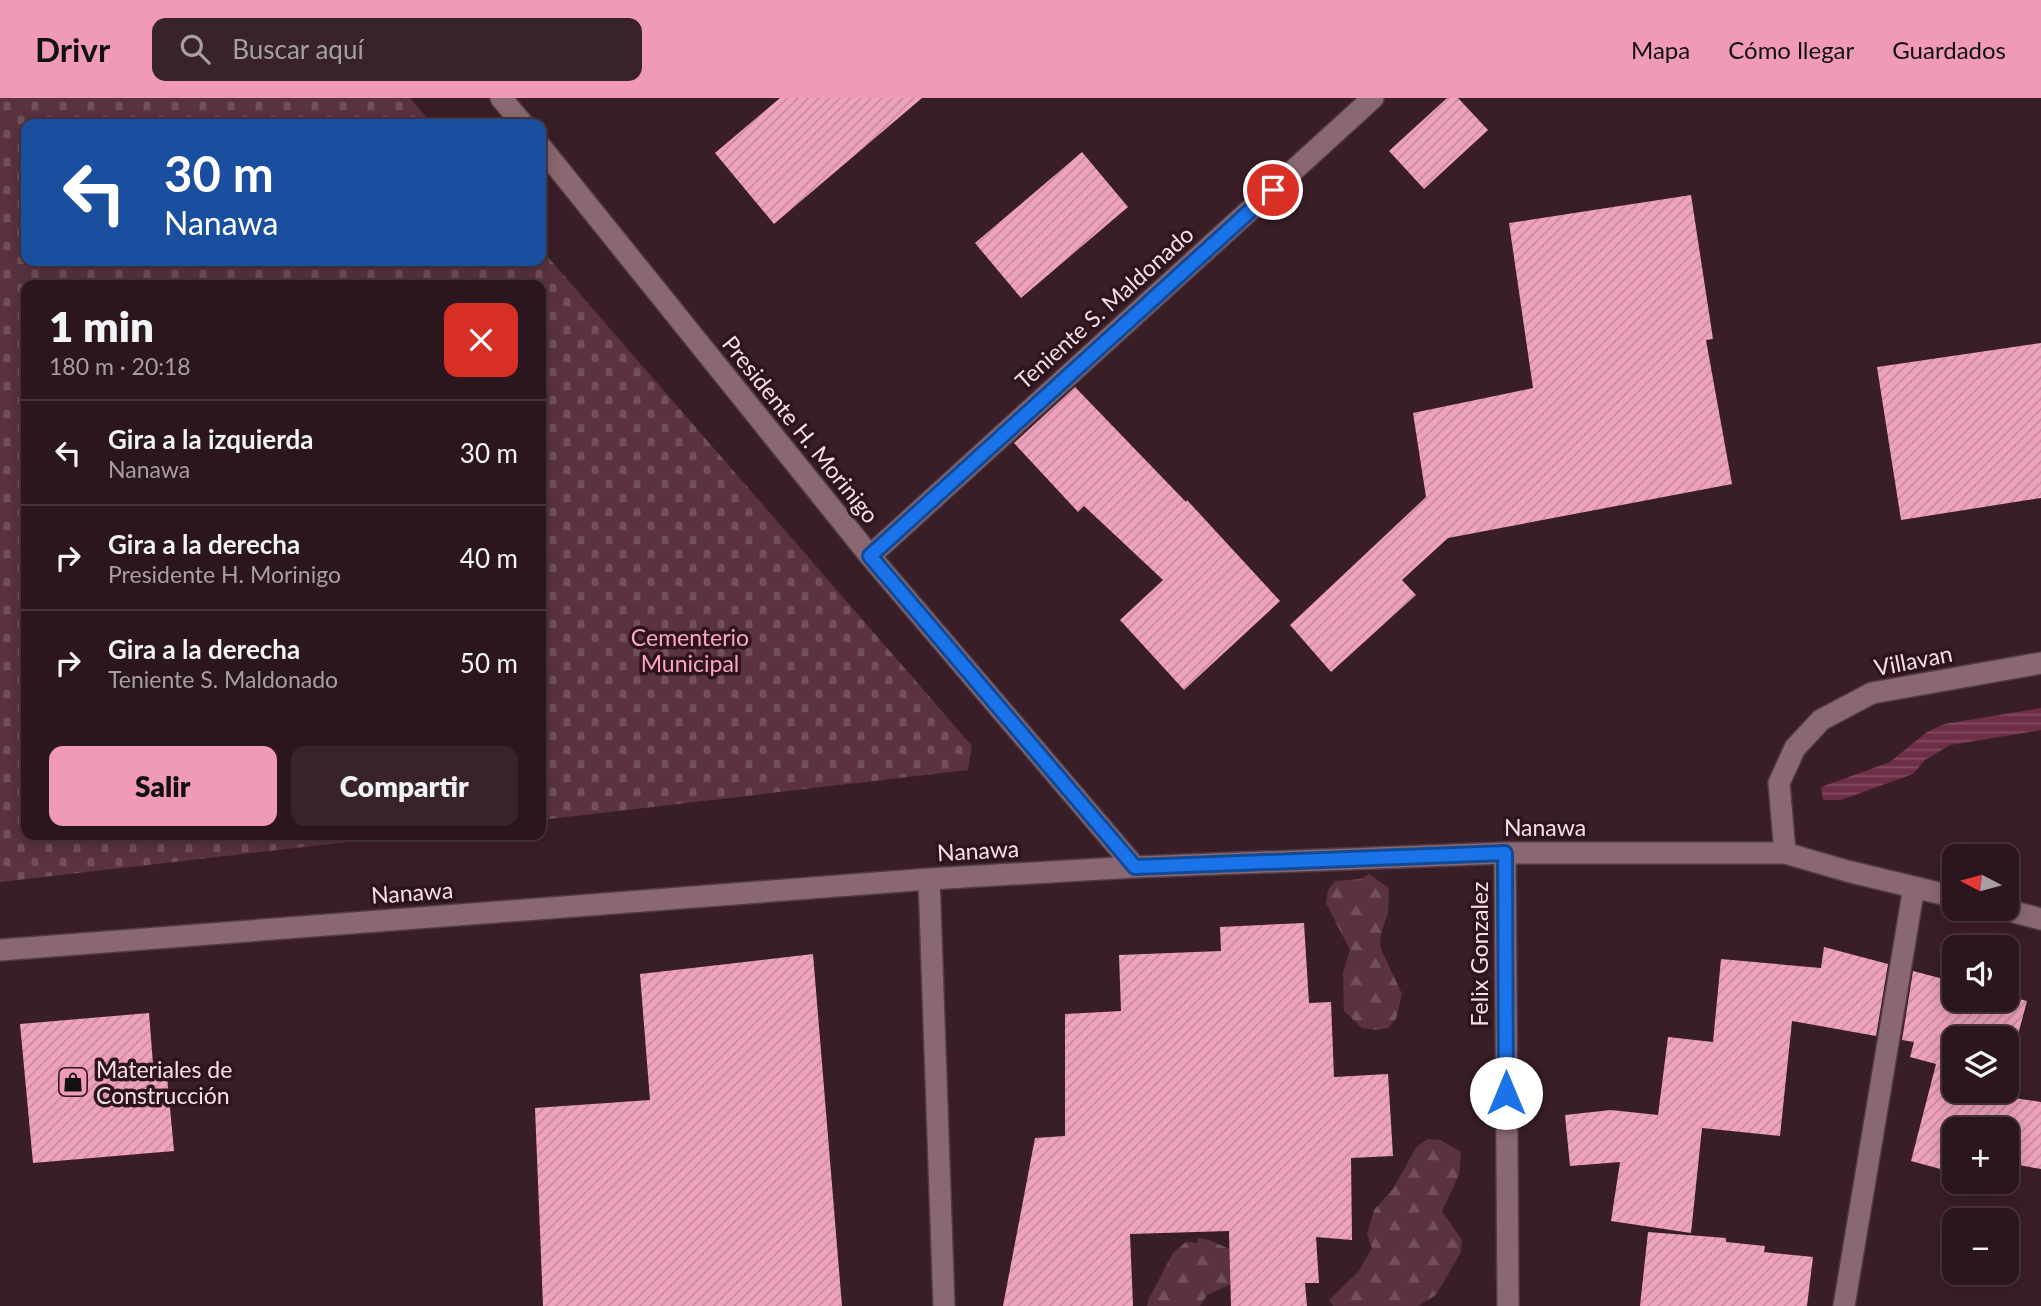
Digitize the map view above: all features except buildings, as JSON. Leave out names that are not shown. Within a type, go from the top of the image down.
[{"type":"street","points":[[501,98],[519,119]]},
{"type":"street","name":"Teniente S. Maldonado","points":[[870,556],[1373,98]]},
{"type":"street","name":"Presidente H. Morinigo","points":[[546,153],[870,556],[1135,867]]},
{"type":"street","name":"Villavan","points":[[1785,853],[1779,783],[1795,748],[1821,720],[1872,693],[2041,663]]},
{"type":"street","name":"Nanawa","points":[[0,950],[929,879],[1135,867],[1505,853],[1785,853],[1942,894]]},
{"type":"street","name":"Felix Gonzalez","points":[[1505,853],[1508,1306]]},
{"type":"street","points":[[929,879],[944,1306]]},
{"type":"street","points":[[1844,1306],[1914,887]]},
{"type":"street","points":[[2020,914],[2041,919]]},
{"type":"green space","name":"Cementerio Municipal","points":[[0,98],[410,98],[428,119],[21,119],[21,266],[546,266],[546,255],[972,746],[968,770],[546,819],[546,280],[21,280],[21,840],[365,840],[0,882]]},
{"type":"green space","points":[[1369,874],[1389,888],[1388,913],[1380,937],[1381,949],[1402,994],[1396,1019],[1388,1028],[1377,1030],[1362,1028],[1344,1011],[1343,972],[1350,950],[1326,903],[1328,890],[1335,881],[1361,879]]},
{"type":"green space","points":[[1428,1139],[1440,1140],[1461,1152],[1459,1175],[1442,1211],[1462,1240],[1461,1252],[1436,1295],[1418,1306],[1333,1306],[1329,1300],[1358,1272],[1372,1248],[1367,1234],[1374,1210],[1393,1189],[1417,1146]]},
{"type":"green space","points":[[1198,1238],[1234,1251],[1231,1284],[1207,1295],[1200,1306],[1147,1306],[1173,1253],[1186,1242],[1198,1243]]},
{"type":"shaded area","points":[[2041,708],[2041,730],[1950,745],[1925,760],[1913,774],[1841,800],[1823,800],[1821,787],[1890,762],[1927,732],[1944,724]]},
{"type":"place","name":"Materiales de Construcción","points":[[73,1082]]},
{"type":"route","points":[[1273,190],[870,556],[1135,867],[1505,853],[1506,1093]]}]
